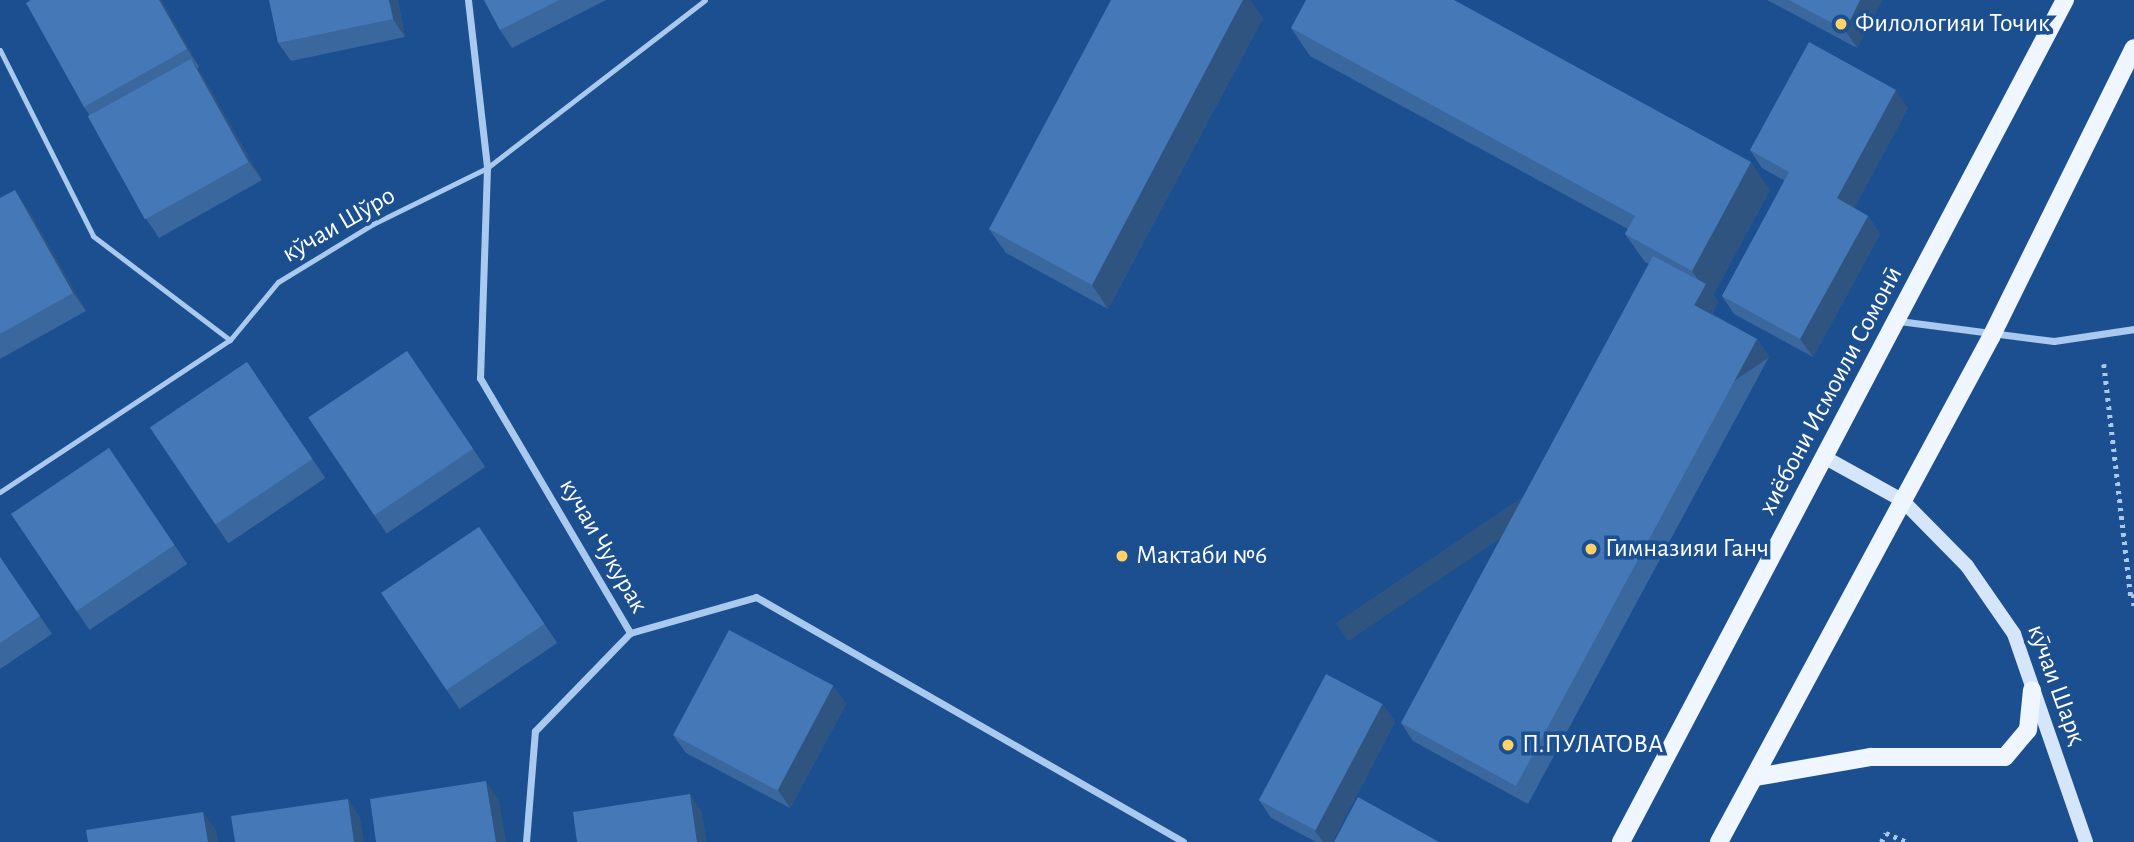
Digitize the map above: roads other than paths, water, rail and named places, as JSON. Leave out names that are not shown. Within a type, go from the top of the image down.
[{"type":"main road","name":"хиёбони Исмоили Сомонӣ","points":[[1621,842],[1824,457],[1899,321],[2065,0]]},
{"type":"main road","points":[[1719,842],[1991,337],[2022,268],[2134,48]]},
{"type":"main road","name":"кӯчаи Шарқ","points":[[1824,457],[1902,500],[1966,566],[2014,634],[2086,842]]},
{"type":"main road","points":[[1756,777],[1871,757],[2005,757],[2028,730],[2032,690]]},
{"type":"street","name":"кучаи Чукурак","points":[[468,0],[487,168],[480,378],[629,633],[756,597],[1183,842]]},
{"type":"street","points":[[1899,321],[1991,337],[2054,341],[2099,332],[2134,329]]},
{"type":"street","points":[[526,842],[535,732],[629,633]]},
{"type":"lane","name":"кўчаи Шўро","points":[[0,492],[230,340],[278,282],[373,224],[487,168],[705,0]]},
{"type":"lane","points":[[0,50],[93,236],[230,340]]},
{"type":"place","name":"Филологияи Точик","points":[[1841,24]]},
{"type":"place","name":"Гимназияи Ганч","points":[[1591,549]]},
{"type":"place","name":"Мактаби №6","points":[[1122,556]]},
{"type":"place","name":"П.ПУЛАТОВА","points":[[1508,745]]}]
